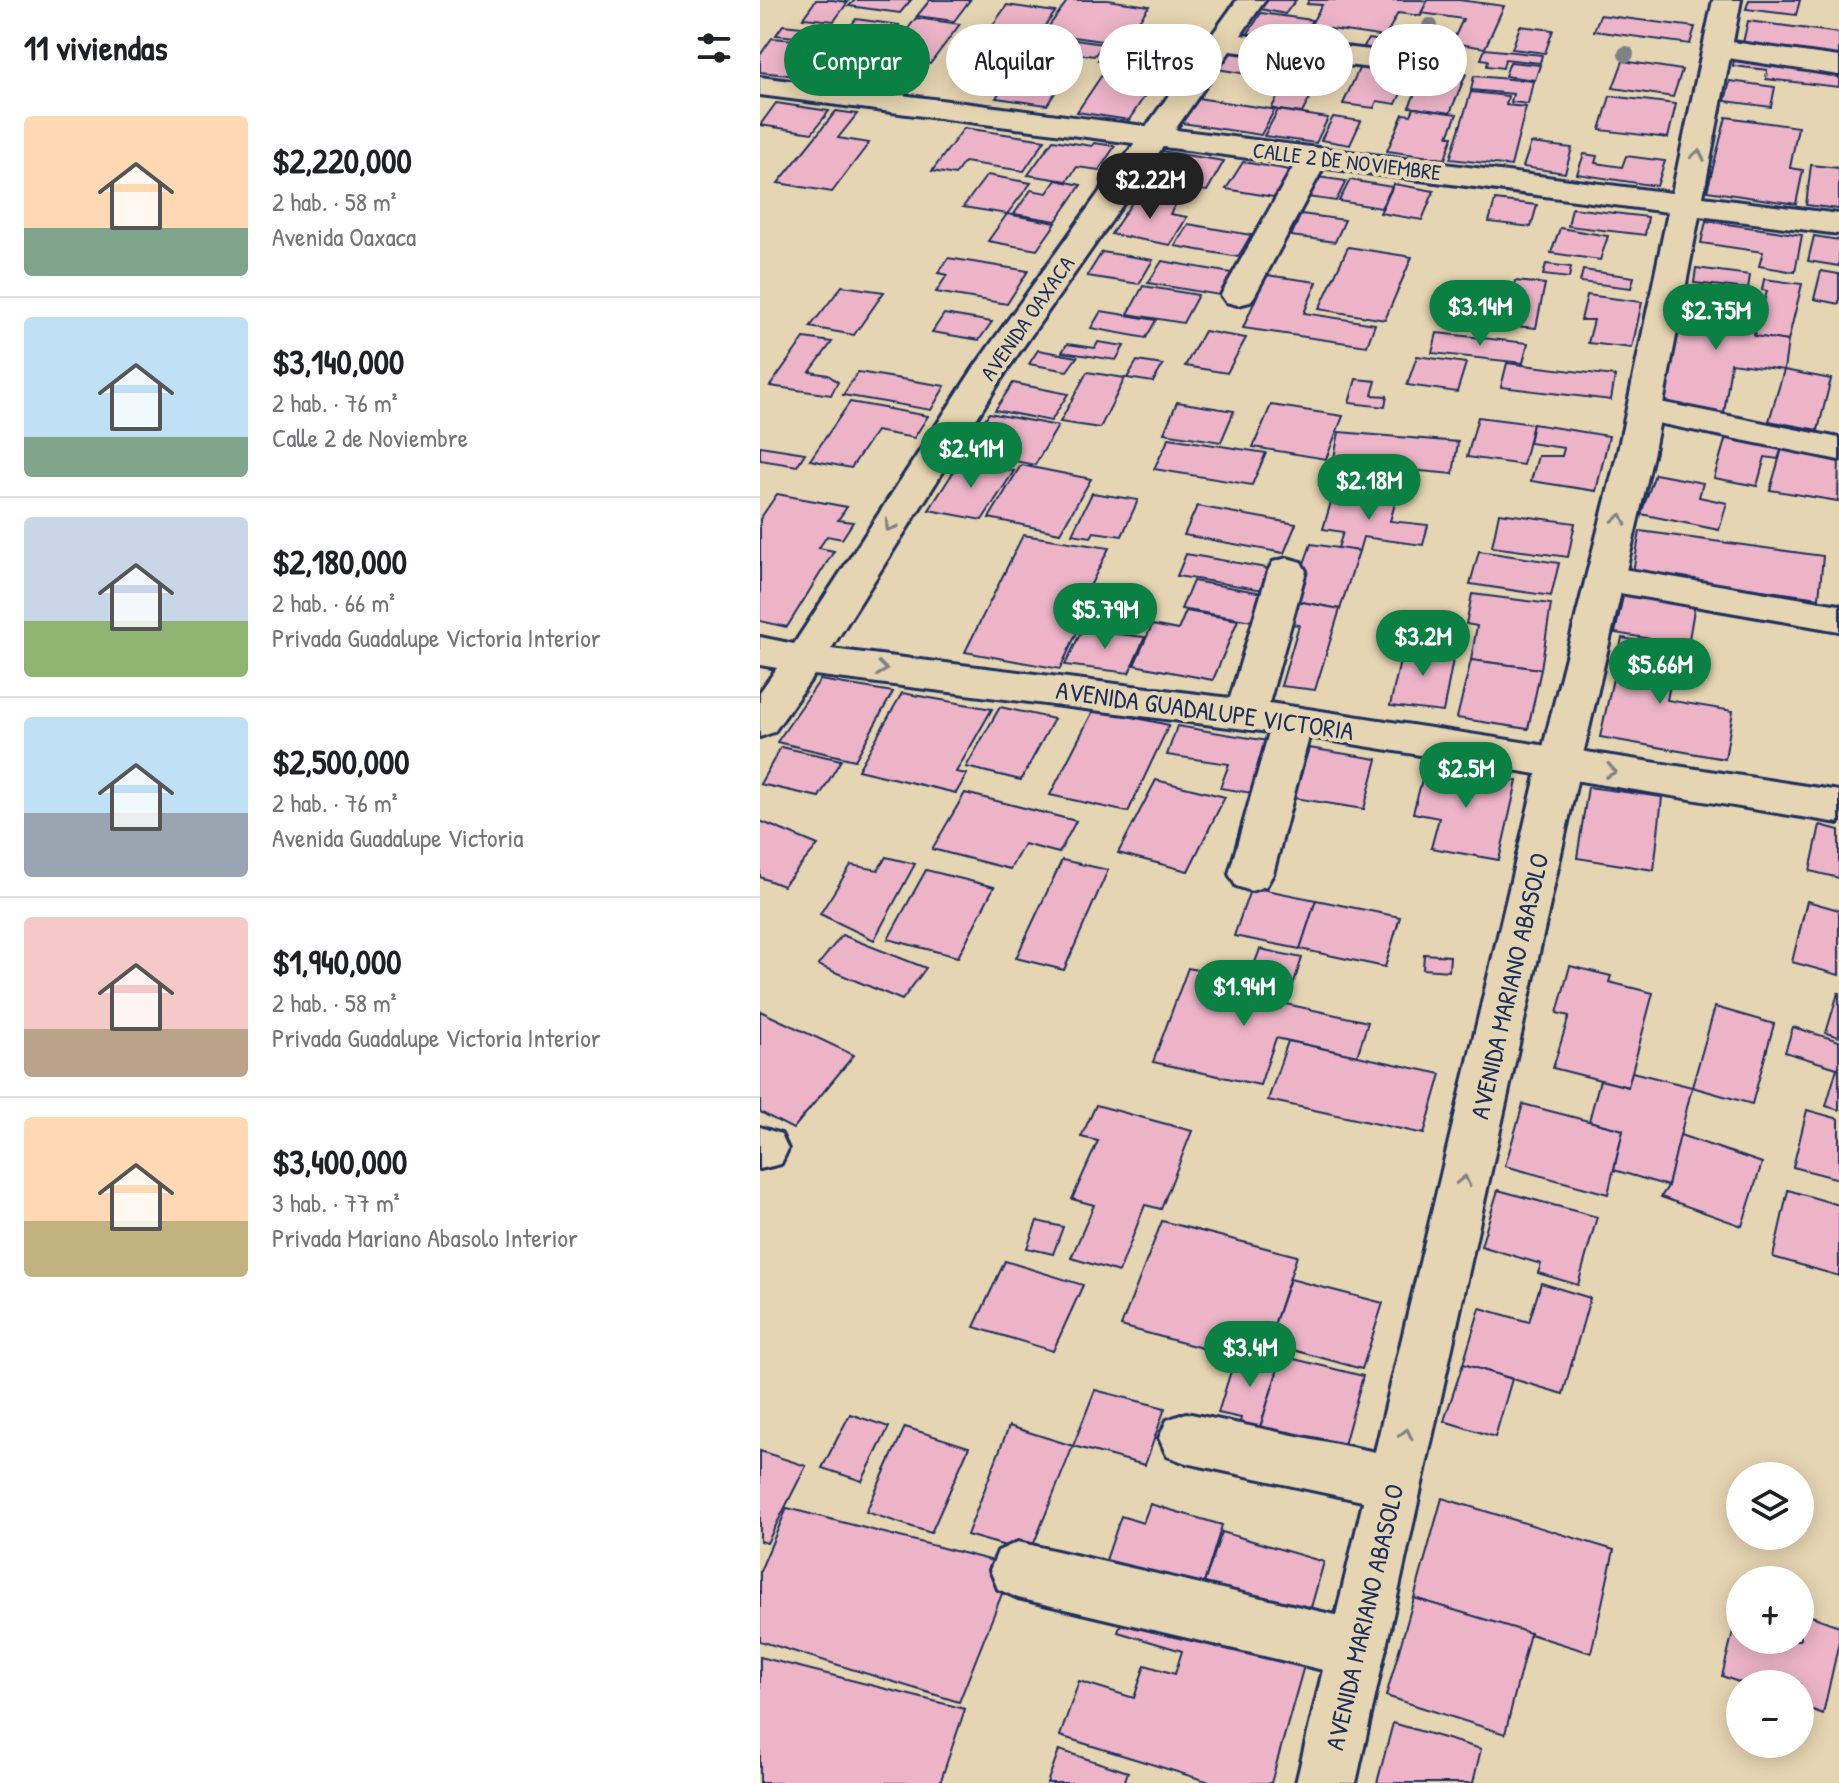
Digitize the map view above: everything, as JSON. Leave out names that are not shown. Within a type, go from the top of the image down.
[{"type":"street","name":"AVENIDA OAXACA","points":[[1222,41],[1251,0]]},
{"type":"street","name":"AVENIDA MARIANO ABASOLO","points":[[1326,1783],[1560,763],[1645,410],[1727,0]]},
{"type":"street","points":[[1222,41],[1369,59]]},
{"type":"street","points":[[1718,49],[1839,66]]},
{"type":"street","name":"CALLE 2 DE NOVIEMBRE","points":[[760,86],[1839,224]]},
{"type":"street","name":"AVENIDA OAXACA","points":[[760,722],[804,660],[992,366],[1182,96]]},
{"type":"street","points":[[1238,295],[1314,157]]},
{"type":"street","points":[[1645,410],[1839,449]]},
{"type":"street","points":[[1246,713],[1287,571]]},
{"type":"street","points":[[1605,579],[1839,618]]},
{"type":"street","name":"AVENIDA GUADALUPE VICTORIA","points":[[760,651],[804,660],[1246,713],[1839,807]]},
{"type":"street","points":[[1251,874],[1293,720]]},
{"type":"street","points":[[1186,1438],[1395,1482]]},
{"type":"street","points":[[1018,1570],[1357,1649]]},
{"type":"building","points":[[816,0],[848,2],[834,21],[803,18]]},
{"type":"building","points":[[855,0],[911,0],[900,13],[849,6]]},
{"type":"building","points":[[930,0],[970,0],[954,21],[917,16]]},
{"type":"building","points":[[1068,0],[1107,0],[1149,6],[1137,24],[1099,24],[1099,41],[1083,38],[1083,24],[1051,24]]},
{"type":"building","points":[[1268,0],[1296,0],[1285,14],[1261,9]]},
{"type":"building","points":[[1309,0],[1428,1],[1421,16],[1398,13],[1392,24],[1369,24],[1369,35],[1353,32],[1353,24],[1311,24],[1322,5],[1307,4]]},
{"type":"building","points":[[1428,0],[1459,0],[1504,6],[1485,48],[1467,45],[1467,24],[1461,24],[1463,19],[1421,13]]},
{"type":"building","points":[[1749,0],[1800,0],[1796,15],[1746,9]]},
{"type":"building","points":[[1007,5],[1055,12],[1046,24],[993,24]]},
{"type":"building","points":[[1261,13],[1312,20],[1310,24],[1254,24]]},
{"type":"building","points":[[1600,15],[1695,27],[1690,44],[1594,31]]},
{"type":"building","points":[[916,18],[960,24],[946,24],[946,43],[930,64],[930,24],[912,24]]},
{"type":"building","points":[[856,19],[892,24],[852,24]]},
{"type":"building","points":[[1748,21],[1839,33],[1839,60],[1742,47]]},
{"type":"building","points":[[783,25],[784,25],[784,36],[776,35]]},
{"type":"building","points":[[1520,26],[1553,30],[1545,53],[1512,49]]},
{"type":"building","points":[[772,38],[784,39],[784,75],[760,72],[760,55]]},
{"type":"building","points":[[1368,39],[1369,39],[1369,55],[1360,54]]},
{"type":"building","points":[[1083,41],[1099,43],[1094,56],[1083,54]]},
{"type":"building","points":[[1231,49],[1238,50],[1238,72],[1222,70],[1222,62]]},
{"type":"building","points":[[1485,49],[1542,55],[1540,63],[1505,59],[1503,68],[1487,66],[1488,60],[1481,59]]},
{"type":"building","points":[[1735,55],[1839,66],[1839,87],[1766,79],[1767,70],[1733,66]]},
{"type":"building","points":[[1623,61],[1682,70],[1673,97],[1613,88]]},
{"type":"building","points":[[1362,62],[1369,63],[1369,96],[1400,96],[1396,104],[1377,101],[1374,108],[1343,104],[1347,96],[1353,96],[1353,82]]},
{"type":"building","points":[[1510,62],[1540,65],[1535,80],[1505,76]]},
{"type":"building","points":[[1474,76],[1533,81],[1528,104],[1511,102],[1513,94],[1471,90]]},
{"type":"building","points":[[1099,79],[1099,96],[1145,96],[1129,120],[1077,112]]},
{"type":"building","points":[[1730,81],[1775,87],[1771,107],[1725,101]]},
{"type":"building","points":[[1471,92],[1508,96],[1506,105],[1526,107],[1511,166],[1450,159]]},
{"type":"building","points":[[997,96],[1053,96],[1047,105]]},
{"type":"building","points":[[1278,96],[1311,96],[1302,113],[1271,109]]},
{"type":"building","points":[[1414,96],[1457,96],[1450,113],[1409,107]]},
{"type":"building","points":[[1610,96],[1676,104],[1668,138],[1600,130]]},
{"type":"building","points":[[1197,98],[1275,109],[1261,135],[1182,123]]},
{"type":"building","points":[[776,103],[829,111],[812,133],[760,125]]},
{"type":"building","points":[[1414,108],[1457,114],[1448,136],[1453,136],[1445,159],[1387,151],[1403,114],[1411,115]]},
{"type":"building","points":[[1278,110],[1328,118],[1316,143],[1264,136]]},
{"type":"building","points":[[836,111],[857,114],[838,138],[869,143],[832,192],[778,183]]},
{"type":"building","points":[[1333,117],[1361,121],[1350,145],[1321,140]]},
{"type":"building","points":[[1726,117],[1798,127],[1790,168],[1803,170],[1796,204],[1707,191]]},
{"type":"building","points":[[964,128],[1045,140],[1024,171],[964,162],[955,175],[932,171]]},
{"type":"building","points":[[1053,140],[1115,146],[1099,170],[1077,167],[1067,181],[1028,175]]},
{"type":"building","points":[[1531,143],[1572,148],[1565,173],[1523,167]]},
{"type":"building","points":[[1160,151],[1224,161],[1207,191],[1185,188],[1178,199],[1134,192]]},
{"type":"building","points":[[1584,154],[1597,156],[1595,163],[1622,167],[1626,156],[1665,161],[1657,186],[1577,174]]},
{"type":"building","points":[[1243,162],[1301,172],[1285,199],[1226,189]]},
{"type":"building","points":[[1811,165],[1839,168],[1839,209],[1806,205]]},
{"type":"building","points":[[987,175],[1031,183],[1007,214],[963,207]]},
{"type":"building","points":[[1317,177],[1346,181],[1336,201],[1307,197]]},
{"type":"building","points":[[1056,180],[1081,185],[1056,221],[1014,214],[1031,190],[1047,193]]},
{"type":"building","points":[[1350,180],[1392,187],[1381,208],[1339,201]]},
{"type":"building","points":[[1394,184],[1434,191],[1422,220],[1380,213]]},
{"type":"building","points":[[1137,195],[1177,202],[1170,214],[1187,217],[1170,245],[1111,234]]},
{"type":"building","points":[[1495,200],[1537,205],[1531,227],[1489,222]]},
{"type":"building","points":[[1572,208],[1648,217],[1645,235],[1568,226]]},
{"type":"building","points":[[1007,214],[1056,223],[1037,250],[988,241]]},
{"type":"building","points":[[1301,214],[1345,220],[1335,242],[1291,236]]},
{"type":"building","points":[[1706,221],[1802,235],[1795,272],[1759,266],[1763,252],[1701,243]]},
{"type":"building","points":[[1188,224],[1251,235],[1238,257],[1175,246]]},
{"type":"building","points":[[1560,228],[1608,236],[1600,260],[1551,253]]},
{"type":"building","points":[[1814,236],[1839,240],[1839,266],[1808,261]]},
{"type":"building","points":[[1348,247],[1412,257],[1385,320],[1319,309]]},
{"type":"building","points":[[1102,252],[1153,260],[1139,284],[1087,276]]},
{"type":"building","points":[[948,258],[1028,271],[1007,304],[936,292],[947,275],[938,273]]},
{"type":"building","points":[[1162,261],[1243,275],[1231,297],[1148,283]]},
{"type":"building","points":[[1546,264],[1571,267],[1569,278],[1543,275]]},
{"type":"building","points":[[1696,268],[1750,275],[1748,289],[1694,283]]},
{"type":"building","points":[[1583,270],[1634,277],[1631,288],[1580,282]]},
{"type":"building","points":[[1821,271],[1839,274],[1839,304],[1814,299]]},
{"type":"building","points":[[1266,275],[1317,282],[1304,313],[1375,324],[1367,346],[1243,328]]},
{"type":"building","points":[[1764,279],[1802,284],[1788,341],[1754,336],[1767,291],[1762,290]]},
{"type":"building","points":[[1515,281],[1545,284],[1536,328],[1506,325]]},
{"type":"building","points":[[842,286],[884,292],[854,335],[810,327]]},
{"type":"building","points":[[1143,286],[1198,295],[1183,323],[1128,314]]},
{"type":"building","points":[[1685,294],[1759,304],[1754,336],[1788,341],[1784,370],[1731,363],[1724,414],[1664,406]]},
{"type":"building","points":[[1587,295],[1642,302],[1632,348],[1588,343],[1594,320],[1581,320]]},
{"type":"building","points":[[1101,311],[1156,320],[1146,338],[1091,328]]},
{"type":"building","points":[[944,314],[992,322],[979,340],[932,332]]},
{"type":"building","points":[[1204,331],[1246,338],[1227,373],[1185,366]]},
{"type":"building","points":[[1437,333],[1528,343],[1523,363],[1432,353]]},
{"type":"building","points":[[804,338],[832,342],[810,372],[828,375],[838,382],[831,395],[770,386]]},
{"type":"building","points":[[1098,342],[1124,346],[1116,360],[1062,352],[1067,344],[1095,348]]},
{"type":"building","points":[[1038,350],[1077,357],[1067,371],[1029,364]]},
{"type":"building","points":[[1417,356],[1466,363],[1457,392],[1407,385]]},
{"type":"building","points":[[1137,361],[1163,365],[1153,382],[1127,378]]},
{"type":"building","points":[[1507,363],[1615,376],[1611,400],[1501,387]]},
{"type":"building","points":[[1784,370],[1831,379],[1818,430],[1769,421]]},
{"type":"building","points":[[858,372],[945,386],[931,410],[843,395]]},
{"type":"building","points":[[1087,372],[1125,378],[1100,428],[1060,422]]},
{"type":"building","points":[[1356,379],[1376,381],[1372,395],[1387,396],[1385,407],[1349,403]]},
{"type":"building","points":[[1013,383],[1068,394],[1051,421],[995,410]]},
{"type":"building","points":[[850,402],[928,416],[914,438],[876,431],[851,468],[810,460]]},
{"type":"building","points":[[1177,402],[1234,411],[1221,442],[1164,433]]},
{"type":"building","points":[[1271,405],[1343,416],[1326,459],[1253,447]]},
{"type":"building","points":[[989,413],[1058,426],[1035,465],[964,451]]},
{"type":"building","points":[[1478,417],[1533,424],[1523,465],[1467,457]]},
{"type":"building","points":[[1533,424],[1609,436],[1596,491],[1531,481],[1538,456],[1562,456],[1564,448],[1529,443]]},
{"type":"building","points":[[1728,430],[1784,442],[1778,459],[1765,457],[1757,486],[1714,478]]},
{"type":"building","points":[[1339,432],[1458,442],[1453,474],[1333,463]]},
{"type":"building","points":[[1169,438],[1266,453],[1252,485],[1154,469]]},
{"type":"building","points":[[1784,442],[1839,453],[1838,501],[1770,490]]},
{"type":"building","points":[[760,446],[805,453],[797,466],[760,460]]},
{"type":"building","points":[[961,460],[1014,471],[982,520],[929,510]]},
{"type":"building","points":[[1021,465],[1091,479],[1060,533],[989,518]]},
{"type":"building","points":[[1323,473],[1358,479],[1354,491],[1319,485]]},
{"type":"building","points":[[1655,474],[1703,483],[1699,497],[1727,503],[1719,530],[1641,514]]},
{"type":"building","points":[[1334,492],[1396,500],[1390,521],[1428,525],[1423,545],[1363,537],[1359,551],[1338,548],[1343,532],[1323,529]]},
{"type":"building","points":[[1092,493],[1138,500],[1122,536],[1094,532],[1091,537],[1072,534]]},
{"type":"building","points":[[777,494],[847,507],[838,520],[853,522],[842,539],[827,536],[819,548],[834,551],[787,627],[760,621],[760,519]]},
{"type":"building","points":[[1197,506],[1296,524],[1284,553],[1184,535]]},
{"type":"building","points":[[1499,513],[1575,523],[1568,557],[1492,547]]},
{"type":"building","points":[[1640,531],[1823,556],[1819,598],[1633,572]]},
{"type":"building","points":[[1023,535],[1109,548],[1083,600],[1091,602],[1060,669],[965,652]]},
{"type":"building","points":[[1311,544],[1359,551],[1340,609],[1291,600]]},
{"type":"building","points":[[1479,551],[1559,563],[1551,596],[1470,584]]},
{"type":"building","points":[[1186,554],[1278,570],[1270,591],[1177,576]]},
{"type":"building","points":[[1193,581],[1269,594],[1258,622],[1181,609]]},
{"type":"building","points":[[1625,587],[1696,598],[1688,645],[1615,633]]},
{"type":"building","points":[[1472,594],[1551,604],[1541,669],[1471,660],[1477,626],[1466,624]]},
{"type":"building","points":[[1291,600],[1340,609],[1315,690],[1281,686],[1299,625],[1284,623]]},
{"type":"building","points":[[1186,611],[1238,620],[1213,680],[1134,665],[1152,625],[1178,630]]},
{"type":"building","points":[[1082,630],[1145,637],[1129,673],[1065,665]]},
{"type":"building","points":[[1622,638],[1677,647],[1667,700],[1733,711],[1725,759],[1600,737]]},
{"type":"building","points":[[1404,643],[1455,649],[1443,712],[1390,706]]},
{"type":"building","points":[[1471,660],[1541,669],[1528,729],[1457,718]]},
{"type":"building","points":[[820,680],[893,692],[855,760],[777,742]]},
{"type":"building","points":[[902,693],[992,709],[956,772],[967,774],[956,793],[858,770]]},
{"type":"building","points":[[1000,707],[1054,719],[1021,780],[966,767]]},
{"type":"building","points":[[1094,709],[1169,725],[1128,812],[1050,795]]},
{"type":"building","points":[[1177,726],[1268,741],[1252,793],[1220,788],[1229,764],[1167,755]]},
{"type":"building","points":[[781,747],[841,760],[819,797],[760,784]]},
{"type":"building","points":[[1309,748],[1377,759],[1364,809],[1294,798]]},
{"type":"building","points":[[1426,765],[1517,781],[1499,860],[1431,848],[1439,818],[1413,813]]},
{"type":"building","points":[[1156,780],[1225,797],[1188,871],[1118,853]]},
{"type":"building","points":[[1588,787],[1662,797],[1654,870],[1577,858]]},
{"type":"building","points":[[965,793],[1076,821],[1059,853],[1024,844],[1010,869],[932,849]]},
{"type":"building","points":[[760,821],[818,845],[783,886],[760,877]]},
{"type":"building","points":[[1820,825],[1839,830],[1839,878],[1810,871]]},
{"type":"building","points":[[886,857],[915,864],[874,940],[820,914],[851,865],[878,870]]},
{"type":"building","points":[[1062,860],[1108,870],[1064,970],[1016,958]]},
{"type":"building","points":[[926,870],[994,887],[958,957],[888,939]]},
{"type":"building","points":[[1251,887],[1316,900],[1300,949],[1234,936]]},
{"type":"building","points":[[1316,900],[1400,917],[1385,967],[1300,949]]},
{"type":"building","points":[[1807,901],[1839,910],[1839,975],[1792,962]]},
{"type":"building","points":[[842,935],[926,968],[902,1000],[818,965]]},
{"type":"building","points":[[1260,949],[1302,958],[1293,985],[1250,976]]},
{"type":"building","points":[[1424,954],[1450,956],[1449,971],[1423,969]]},
{"type":"building","points":[[1570,966],[1611,976],[1609,982],[1653,993],[1628,1087],[1553,1068],[1569,1016],[1557,1013]]},
{"type":"building","points":[[1188,968],[1273,986],[1268,1000],[1368,1022],[1357,1056],[1276,1038],[1260,1085],[1153,1062]]},
{"type":"building","points":[[1839,993],[1839,1037],[1826,1033]]},
{"type":"building","points":[[1715,1007],[1774,1024],[1752,1104],[1692,1087]]},
{"type":"building","points":[[760,1011],[854,1055],[793,1129],[760,1112]]},
{"type":"building","points":[[1793,1027],[1839,1041],[1839,1110],[1826,1106],[1837,1068],[1785,1052]]},
{"type":"building","points":[[1288,1041],[1441,1074],[1424,1134],[1268,1100]]},
{"type":"building","points":[[1632,1072],[1692,1087],[1668,1186],[1614,1170],[1623,1130],[1589,1121],[1600,1080],[1628,1087]]},
{"type":"building","points":[[1523,1104],[1623,1130],[1608,1194],[1505,1166]]},
{"type":"building","points":[[1096,1105],[1192,1131],[1161,1209],[1145,1205],[1119,1272],[1071,1258],[1094,1205],[1072,1199],[1098,1141],[1081,1137]]},
{"type":"building","points":[[1807,1110],[1839,1119],[1839,1179],[1793,1167]]},
{"type":"building","points":[[1680,1135],[1762,1163],[1742,1226],[1661,1197],[1668,1186]]},
{"type":"building","points":[[1498,1190],[1597,1217],[1578,1285],[1538,1273],[1541,1264],[1481,1246]]},
{"type":"building","points":[[1788,1190],[1839,1205],[1839,1276],[1773,1257]]},
{"type":"building","points":[[1037,1221],[1063,1227],[1053,1254],[1027,1248]]},
{"type":"building","points":[[1162,1221],[1297,1256],[1268,1343],[1231,1334],[1224,1354],[1121,1326]]},
{"type":"building","points":[[1005,1261],[1083,1285],[1053,1351],[974,1327]]},
{"type":"building","points":[[1290,1279],[1383,1303],[1362,1369],[1268,1343]]},
{"type":"building","points":[[1541,1283],[1590,1298],[1563,1394],[1463,1364],[1480,1308],[1529,1322]]},
{"type":"building","points":[[1239,1345],[1282,1356],[1256,1440],[1236,1435],[1241,1418],[1218,1413]]},
{"type":"building","points":[[1282,1356],[1363,1376],[1342,1452],[1259,1431]]},
{"type":"building","points":[[1463,1364],[1512,1379],[1495,1437],[1444,1421]]},
{"type":"building","points":[[1095,1390],[1165,1408],[1145,1465],[1073,1446]]},
{"type":"building","points":[[850,1414],[889,1427],[862,1481],[822,1468]]},
{"type":"building","points":[[1009,1426],[1073,1446],[1030,1553],[967,1535]]},
{"type":"building","points":[[905,1427],[969,1447],[931,1533],[866,1512]]},
{"type":"building","points":[[760,1451],[806,1466],[767,1543],[760,1541]]},
{"type":"building","points":[[1442,1498],[1614,1550],[1591,1653],[1414,1598]]},
{"type":"building","points":[[1150,1504],[1222,1525],[1203,1586],[1106,1560],[1121,1516],[1143,1523]]},
{"type":"building","points":[[787,1508],[1013,1566],[959,1702],[760,1641],[760,1571]]},
{"type":"building","points":[[1222,1532],[1324,1562],[1308,1618],[1203,1586]]},
{"type":"building","points":[[1414,1598],[1530,1633],[1505,1734],[1386,1696]]},
{"type":"building","points":[[1128,1604],[1307,1655],[1271,1783],[1213,1783],[1060,1736],[1079,1681],[1134,1698],[1145,1665],[1175,1674],[1182,1651],[1118,1632]]},
{"type":"building","points":[[1814,1617],[1839,1626],[1839,1642],[1823,1714],[1814,1710],[1814,1670],[1726,1670],[1726,1677],[1722,1676],[1727,1654],[1814,1654]]},
{"type":"building","points":[[760,1657],[965,1709],[940,1783],[760,1783]]},
{"type":"building","points":[[1393,1723],[1481,1749],[1473,1783],[1377,1783]]},
{"type":"building","points":[[1059,1750],[1128,1772],[1124,1783],[1047,1783]]}]
